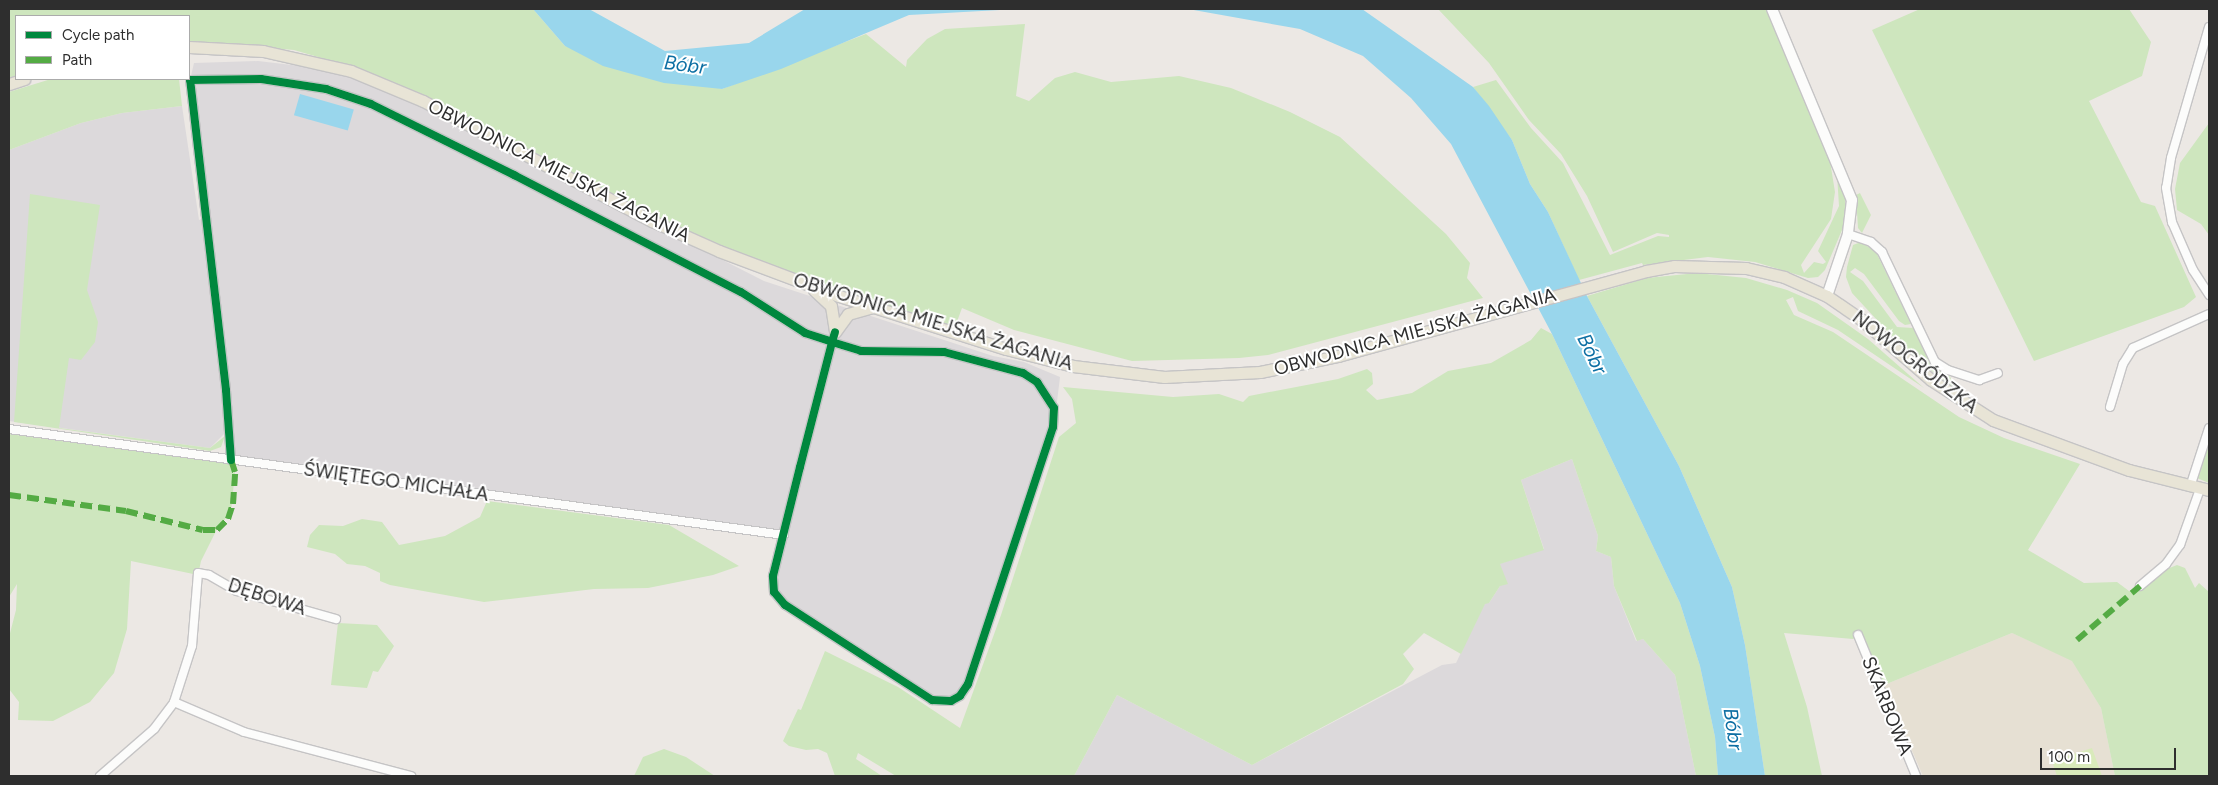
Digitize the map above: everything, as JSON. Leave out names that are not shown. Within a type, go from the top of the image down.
[{"type":"main road","points":[[1772,9],[1852,200],[1848,234],[1826,296]]},
{"type":"main road","name":"OBWODNICA MIEJSKA ŻAGANIA","points":[[190,47],[280,54],[335,66],[374,80],[432,106],[652,221],[804,284],[1034,357],[1097,370],[1164,377],[1235,375],[1288,368],[1646,271],[1674,266],[1746,268],[1784,277],[1826,296]]},
{"type":"main road","points":[[9,84],[21,80]]},
{"type":"main road","points":[[804,284],[828,302],[834,337]]},
{"type":"main road","name":"NOWOGRÓDZKA","points":[[1826,296],[1862,320],[1931,380],[1993,420],[2069,450],[2200,489]]},
{"type":"main road","points":[[834,337],[844,318],[854,310],[876,307]]},
{"type":"street","points":[[2209,27],[2172,158],[2166,188],[2172,222],[2193,270],[2209,295]]},
{"type":"street","points":[[231,460],[226,390],[190,80],[281,80],[326,89],[371,104],[733,287],[805,333],[834,337],[861,351],[944,352],[1023,373],[1043,389],[1054,408],[1053,427],[963,692],[951,701],[932,700],[785,605],[772,585],[834,337]]},
{"type":"street","name":"NOWOGRÓDZKA","points":[[1848,234],[1871,242],[1882,252],[1935,362],[1943,368],[1979,380],[1998,373]]},
{"type":"street","points":[[2110,407],[2123,364],[2133,348],[2209,314]]},
{"type":"street","points":[[2140,586],[2173,555],[2186,532],[2200,489],[2209,428]]},
{"type":"street","name":"ŚWIĘTEGO MICHAŁA","points":[[9,429],[784,535]]},
{"type":"street","name":"DĘBOWA","points":[[100,776],[158,725],[174,702],[192,646],[198,573],[209,575],[237,591],[336,619]]},
{"type":"street","name":"SKARBOWA","points":[[1858,635],[1916,776]]},
{"type":"street","points":[[174,702],[244,732],[411,776]]},
{"type":"shaded area","points":[[258,61],[309,67],[354,79],[408,100],[764,281],[993,356],[1024,362],[1060,377],[1056,410],[968,684],[960,696],[937,702],[785,605],[774,592],[783,535],[231,460],[229,429],[210,448],[9,421],[9,150],[81,123],[122,113],[182,106],[199,220],[206,217],[190,80],[194,63]]},
{"type":"shaded area","points":[[1572,459],[1598,536],[1596,551],[1611,557],[1614,586],[1636,641],[1643,639],[1675,675],[1696,776],[1074,776],[1117,695],[1252,765],[1442,665],[1456,663],[1485,603],[1489,603],[1500,586],[1499,564],[1544,549],[1521,480]]},
{"type":"shaded area","points":[[2012,633],[2072,660],[2101,708],[2115,776],[1923,776],[1884,685]]},
{"type":"green space","points":[[9,9],[533,9],[565,46],[722,89],[866,34],[906,67],[907,60],[927,39],[945,29],[1025,24],[1016,96],[1029,101],[1055,78],[1075,72],[1111,82],[1179,76],[1231,88],[1290,112],[1340,137],[1446,234],[1470,263],[1467,278],[1483,298],[1268,355],[1239,358],[1132,361],[1014,330],[962,308],[955,327],[776,269],[673,226],[420,94],[366,71],[294,50],[190,41],[190,15],[15,15],[15,76],[9,79]]},
{"type":"green space","points":[[1438,9],[1767,9],[1829,155],[1835,192],[1831,219],[1801,265],[1804,273],[1814,262],[1823,264],[1826,262],[1818,251],[1839,206],[1837,175],[1845,197],[1845,223],[1825,270],[1818,277],[1808,278],[1755,262],[1708,257],[1643,265],[1642,263],[1579,280],[1548,212],[1530,184],[1512,140],[1473,87],[1496,80],[1531,128],[1563,163],[1610,255],[1658,236],[1669,237],[1669,235],[1657,233],[1613,252],[1587,196],[1561,154],[1529,120],[1489,63]]},
{"type":"green space","points":[[1920,9],[2129,9],[2151,42],[2142,76],[2089,101],[2141,202],[2155,206],[2196,297],[2184,307],[2034,361],[1872,30]]},
{"type":"green space","points":[[48,80],[179,80],[182,106],[122,113],[81,123],[9,150],[9,92]]},
{"type":"green space","points":[[2209,123],[2209,235],[2201,224],[2177,210],[2175,189],[2180,163]]},
{"type":"green space","points":[[1860,193],[1871,215],[1862,233],[1858,228],[1856,195]]},
{"type":"green space","points":[[30,194],[100,205],[87,290],[98,322],[95,342],[81,360],[69,358],[59,428],[210,448],[225,436],[221,447],[210,451],[14,422]]},
{"type":"green space","points":[[1861,242],[1876,252],[1911,324],[1905,325],[1899,321],[1864,274],[1855,268],[1850,272],[1863,281],[1897,327],[1913,328],[1930,362],[1948,373],[1958,392],[1902,347],[1852,293],[1846,277],[1847,267],[1853,245]]},
{"type":"green space","points":[[1697,273],[1746,278],[1787,290],[1817,303],[1868,339],[1924,388],[1838,330],[1798,311],[1793,297],[1786,300],[1794,315],[1833,332],[1959,417],[2004,438],[2080,464],[2028,550],[2084,583],[2117,582],[2129,591],[2142,590],[2167,569],[2177,565],[2185,568],[2195,588],[2199,583],[2209,592],[2209,776],[2115,776],[2101,708],[2072,661],[2012,633],[1884,685],[1862,633],[1853,639],[1784,633],[1807,707],[1822,776],[1765,776],[1745,645],[1732,587],[1679,466],[1587,296],[1647,278]]},
{"type":"green space","points":[[1541,328],[1552,334],[1680,603],[1700,666],[1715,737],[1718,776],[1696,776],[1675,675],[1643,639],[1637,641],[1614,586],[1611,557],[1596,551],[1598,536],[1572,459],[1521,480],[1544,550],[1500,564],[1508,584],[1500,586],[1489,603],[1485,604],[1461,654],[1424,633],[1403,654],[1414,669],[1403,684],[1252,765],[1117,695],[1074,776],[896,776],[858,753],[856,759],[882,776],[835,776],[827,753],[818,749],[806,750],[789,746],[783,741],[798,709],[801,710],[825,651],[898,687],[960,728],[1001,615],[1059,437],[1076,423],[1072,399],[1063,387],[1173,397],[1219,394],[1243,402],[1249,396],[1338,379],[1367,369],[1372,373],[1373,384],[1366,390],[1377,400],[1412,393],[1448,371],[1491,363],[1531,340]]},
{"type":"green space","points":[[9,434],[233,464],[235,472],[231,512],[217,529],[201,561],[198,575],[131,561],[127,629],[114,673],[90,702],[53,721],[18,720],[19,702],[9,689],[9,637],[16,610],[17,584],[9,597]]},
{"type":"green space","points":[[2209,438],[2209,483],[2197,478]]},
{"type":"green space","points":[[487,501],[669,525],[739,566],[713,575],[648,588],[594,589],[484,602],[390,585],[380,581],[380,573],[365,566],[347,564],[335,554],[307,547],[310,535],[319,525],[343,526],[362,519],[382,522],[399,545],[445,536],[480,517]]},
{"type":"green space","points":[[338,623],[377,625],[394,646],[378,672],[373,671],[367,688],[331,685]]},
{"type":"green space","points":[[2092,748],[2102,776],[2057,776],[2052,761]]},
{"type":"green space","points":[[664,749],[686,757],[715,776],[634,776],[643,757]]},
{"type":"water","name":"Bóbr","points":[[533,9],[589,9],[665,51],[749,43],[805,9],[1018,9],[909,15],[781,69],[722,89],[664,83],[603,66],[565,46]]},
{"type":"water","name":"Bóbr","points":[[1188,9],[1362,9],[1473,87],[1489,106],[1512,140],[1530,184],[1548,212],[1587,296],[1679,466],[1732,587],[1745,645],[1765,776],[1718,776],[1715,737],[1700,666],[1680,603],[1552,334],[1451,144],[1411,98],[1363,56],[1300,29]]},
{"type":"water","points":[[300,94],[354,109],[348,131],[294,115]]},
{"type":"marked path","points":[[9,495],[126,511],[203,530],[217,530],[228,519],[233,504],[235,472],[231,460]]},
{"type":"marked path","points":[[2077,640],[2140,586]]},
{"type":"cycle path","points":[[231,460],[226,390],[190,80],[261,79],[326,89],[371,104],[514,175],[741,292],[805,333],[832,342],[861,351],[944,352],[1023,373],[1037,382],[1054,408],[1053,427],[968,684],[960,696],[951,701],[932,700],[785,605],[774,592],[773,576],[800,467],[832,342],[835,332]]}]
